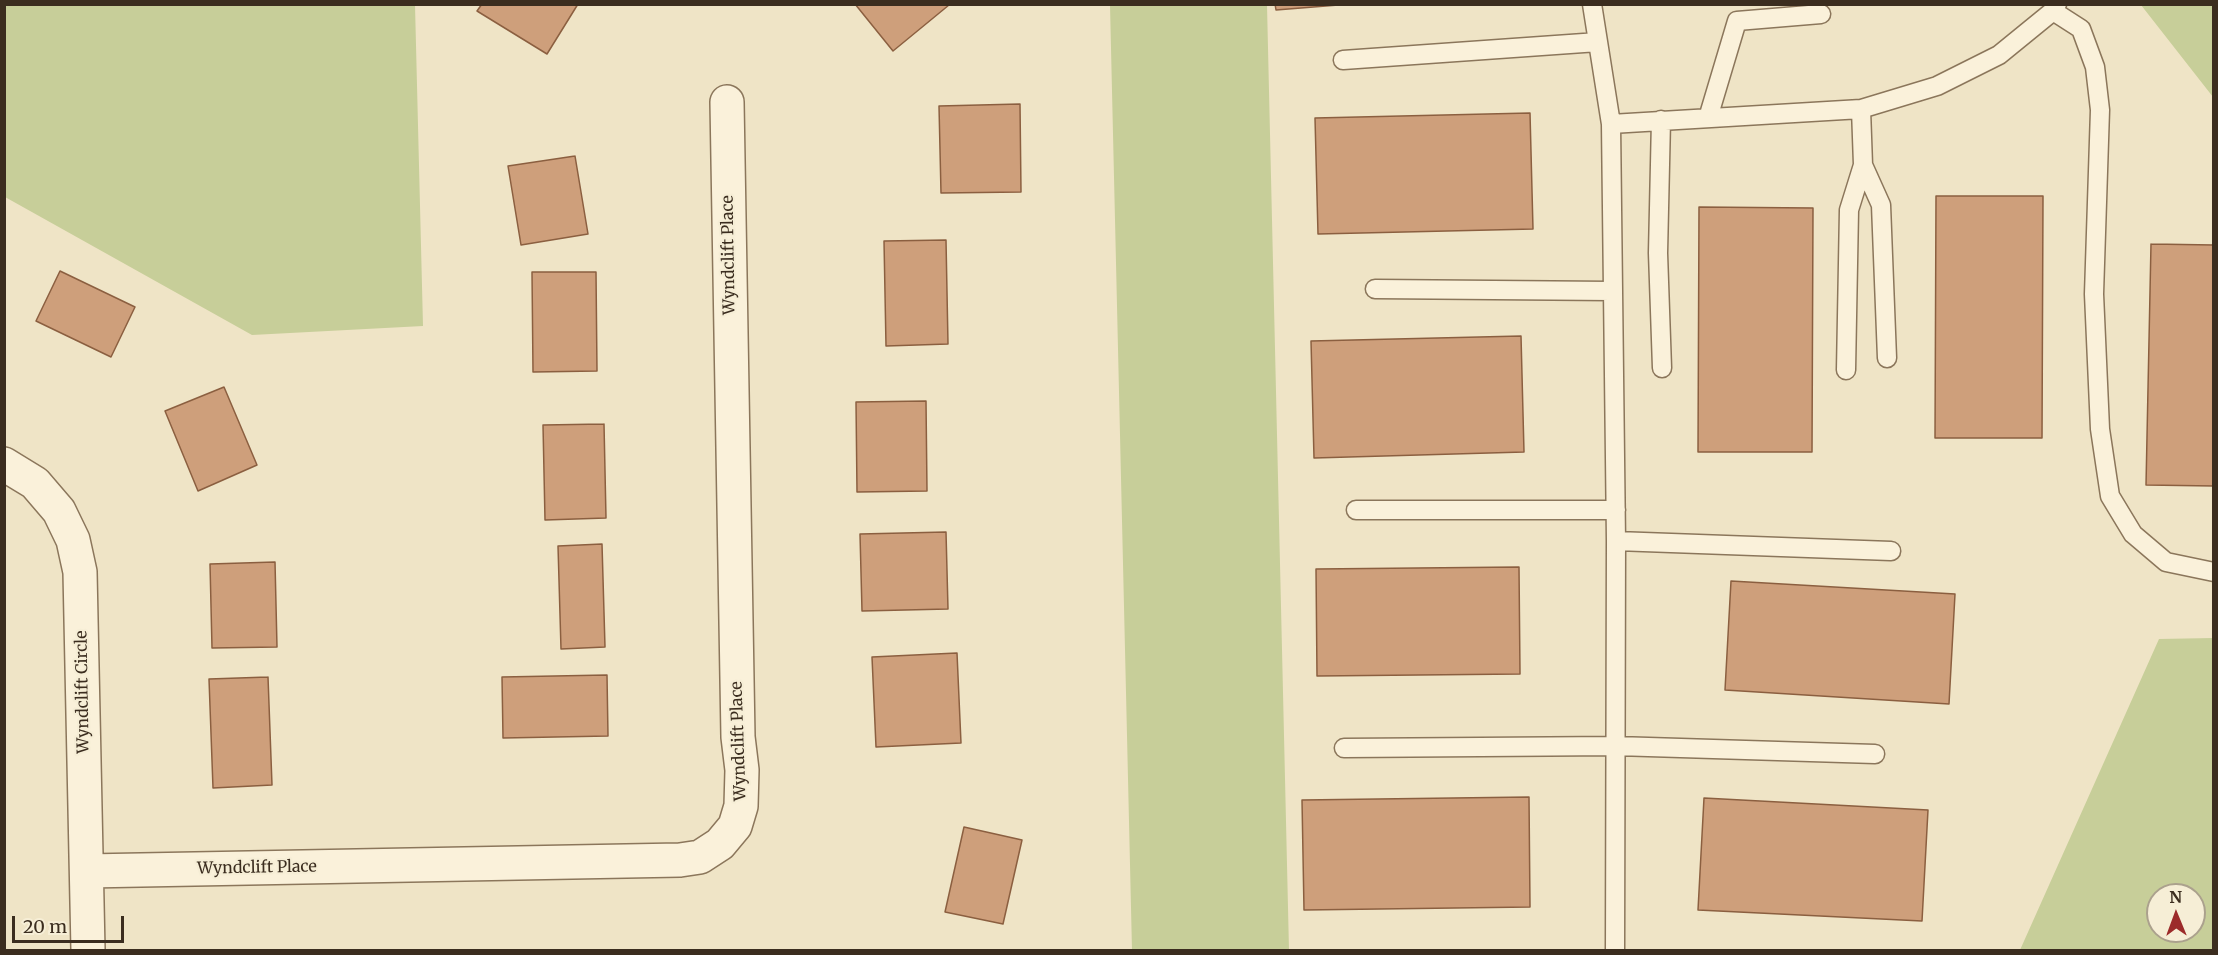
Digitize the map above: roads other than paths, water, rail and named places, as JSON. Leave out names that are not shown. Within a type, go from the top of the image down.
[{"type":"street","name":"Wyndclift Place","points":[[87,871],[680,860],[700,856],[720,844],[735,826],[741,806],[737,725],[727,102]]},
{"type":"street","name":"Wyndclift Circle","points":[[4,464],[35,483],[59,511],[73,540],[80,572],[88,951]]},
{"type":"lane","points":[[1592,4],[1611,124],[1611,291],[1616,510],[1615,951]]},
{"type":"lane","points":[[1611,124],[1861,110],[1937,86],[1999,55],[2055,8],[2081,29],[2095,67],[2100,110],[2094,294],[2100,429],[2110,496],[2133,534],[2166,562],[2214,572]]},
{"type":"lane","points":[[1708,118],[1737,21],[1821,14]]},
{"type":"lane","points":[[1343,60],[1598,42]]},
{"type":"lane","points":[[1846,370],[1849,210],[1863,165],[1861,110]]},
{"type":"lane","points":[[1661,120],[1658,254],[1662,368]]},
{"type":"lane","points":[[1863,165],[1881,205],[1887,358]]},
{"type":"lane","points":[[1375,289],[1611,291]]},
{"type":"lane","points":[[1356,510],[1616,510]]},
{"type":"lane","points":[[1616,542],[1891,551]]},
{"type":"lane","points":[[1344,748],[1616,746],[1875,754]]}]
